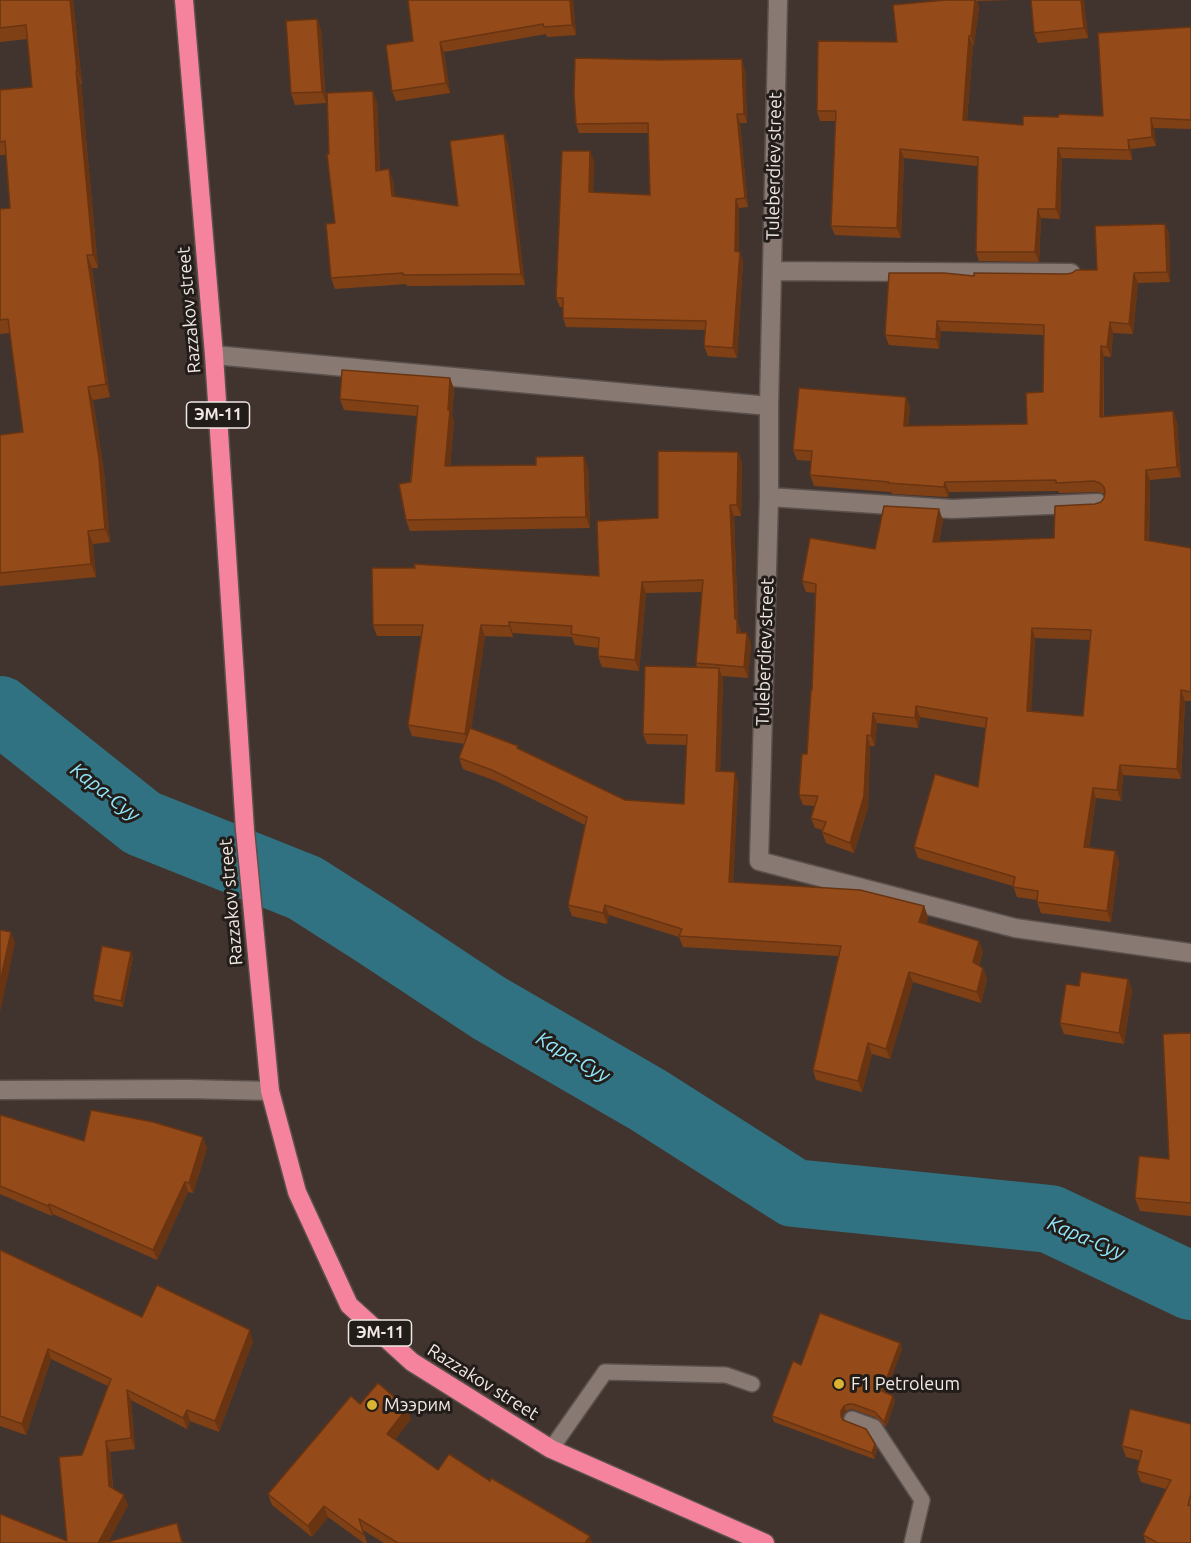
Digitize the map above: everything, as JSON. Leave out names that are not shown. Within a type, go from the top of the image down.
[{"type":"highway","name":"Razzakov street","points":[[184,0],[214,356],[245,830],[270,1091],[297,1192],[349,1305],[412,1362],[551,1449],[765,1543]]},
{"type":"street","name":"Tuleberdiev street","points":[[778,0],[769,497],[759,861],[1015,928],[1191,953]]},
{"type":"street","points":[[772,271],[1071,273]]},
{"type":"street","points":[[214,356],[769,406]]},
{"type":"street","points":[[769,497],[952,509],[1098,502]]},
{"type":"street","points":[[0,1090],[270,1091]]},
{"type":"lane","points":[[551,1449],[605,1372],[726,1375],[752,1384]]},
{"type":"lane","points":[[852,1419],[874,1427],[922,1500],[912,1543]]},
{"type":"building","points":[[0,0],[70,0],[93,255],[87,255],[106,384],[88,387],[99,459],[105,529],[88,531],[91,564],[0,573],[0,435],[23,432],[8,319],[0,320],[0,209],[10,208],[5,141],[0,142],[0,90],[32,87],[26,25],[0,28]]},
{"type":"building","points":[[408,0],[570,0],[572,25],[544,27],[543,24],[440,42],[446,83],[392,91],[386,45],[413,41]]},
{"type":"building","points":[[945,0],[975,0],[971,36],[969,36],[963,120],[1023,125],[1023,116],[1058,117],[1059,114],[1103,116],[1098,33],[1191,27],[1191,120],[1151,118],[1152,137],[1128,140],[1129,150],[1058,148],[1056,209],[1038,209],[1035,252],[976,252],[978,157],[900,149],[897,228],[831,226],[836,111],[817,111],[818,41],[897,42],[893,5]]},
{"type":"building","points":[[1031,0],[1081,0],[1084,28],[1034,33]]},
{"type":"building","points":[[317,19],[322,92],[291,93],[286,21]]},
{"type":"building","points":[[575,58],[742,59],[744,114],[737,114],[745,198],[736,199],[735,251],[740,252],[733,348],[704,346],[706,321],[563,318],[563,298],[556,298],[562,151],[590,151],[589,192],[650,195],[648,123],[576,124]]},
{"type":"building","points":[[373,91],[376,171],[389,169],[392,196],[458,206],[450,141],[504,134],[521,274],[403,275],[403,273],[331,278],[326,224],[335,223],[327,154],[329,154],[327,93]]},
{"type":"building","points":[[1165,224],[1167,272],[1134,273],[1129,324],[1110,322],[1107,347],[1101,346],[1100,417],[1173,411],[1177,467],[1146,470],[1145,540],[1191,548],[1191,692],[1181,690],[1177,769],[1120,765],[1117,790],[1093,788],[1084,847],[1115,851],[1107,911],[1037,902],[1038,891],[1013,887],[1015,877],[914,847],[935,774],[978,787],[987,718],[916,706],[915,718],[873,713],[871,736],[867,735],[864,796],[850,843],[822,832],[826,822],[811,818],[818,796],[799,795],[802,754],[807,754],[812,690],[816,584],[802,581],[810,538],[875,549],[884,506],[939,509],[933,542],[1054,538],[1055,506],[1095,504],[1101,502],[1105,492],[1100,483],[1094,481],[945,482],[944,487],[810,475],[812,451],[793,450],[799,388],[906,397],[904,426],[1027,424],[1026,393],[1043,392],[1044,325],[937,321],[936,339],[885,335],[889,273],[944,273],[974,276],[974,273],[1067,274],[1076,270],[1097,270],[1095,226]],"holes":[[[1032,628],[1091,630],[1083,716],[1027,711]]]},
{"type":"building","points":[[342,370],[450,378],[448,410],[450,410],[445,466],[536,465],[536,457],[584,456],[586,517],[406,520],[399,484],[411,482],[418,406],[340,399]]},
{"type":"building","points":[[658,451],[738,452],[737,505],[730,505],[735,619],[737,619],[737,633],[747,633],[744,667],[696,663],[703,580],[642,582],[635,660],[598,656],[599,638],[571,634],[572,626],[509,622],[509,626],[481,625],[465,734],[408,725],[423,625],[373,625],[372,568],[415,568],[414,564],[599,576],[597,521],[658,518]]},
{"type":"building","points":[[645,666],[719,668],[716,771],[735,772],[729,882],[860,890],[924,906],[919,922],[979,941],[973,962],[983,968],[977,992],[909,972],[886,1049],[868,1043],[858,1081],[813,1070],[841,946],[679,936],[682,929],[605,905],[603,913],[568,905],[587,817],[492,770],[459,758],[470,728],[518,746],[517,748],[625,800],[684,804],[687,735],[643,734]]},
{"type":"building","points":[[0,930],[11,932],[0,982]]},
{"type":"building","points":[[102,946],[131,952],[121,1001],[93,995]]},
{"type":"building","points":[[1081,972],[1128,979],[1119,1033],[1060,1023],[1066,984],[1079,986]]},
{"type":"building","points":[[1191,1033],[1191,1203],[1135,1198],[1139,1156],[1169,1159],[1163,1034]]},
{"type":"building","points":[[91,1110],[153,1122],[203,1137],[189,1183],[185,1182],[153,1250],[49,1204],[48,1206],[0,1186],[1,1115],[84,1141]]},
{"type":"building","points":[[0,1250],[142,1317],[157,1285],[250,1330],[215,1421],[187,1410],[183,1418],[127,1390],[131,1438],[106,1441],[109,1486],[124,1495],[98,1543],[0,1543],[0,1514],[67,1541],[59,1457],[82,1455],[111,1379],[48,1349],[22,1424],[0,1416]]},
{"type":"building","name":"F1 Petroleum","points":[[820,1313],[900,1343],[882,1391],[893,1396],[884,1422],[875,1412],[853,1404],[844,1406],[841,1411],[843,1420],[866,1429],[875,1444],[872,1453],[772,1416],[793,1361],[801,1365]]},
{"type":"building","points":[[378,1383],[407,1408],[387,1434],[438,1470],[449,1454],[490,1481],[491,1478],[590,1536],[585,1543],[398,1543],[359,1519],[364,1535],[324,1506],[308,1526],[268,1494],[351,1396],[360,1404]]},
{"type":"building","points":[[1130,1409],[1191,1424],[1191,1494],[1188,1505],[1191,1506],[1191,1543],[1158,1543],[1143,1535],[1171,1480],[1137,1471],[1142,1451],[1122,1446]]},
{"type":"building","points":[[177,1523],[182,1543],[104,1543]]},
{"type":"waterway","name":"Кара-Суу","points":[[0,710],[142,823],[305,888],[489,1008],[648,1100],[794,1193],[1050,1219],[1191,1286]]},
{"type":"place","name":"F1 Petroleum","points":[[839,1384]]},
{"type":"place","name":"Мээрим","points":[[372,1405]]}]
